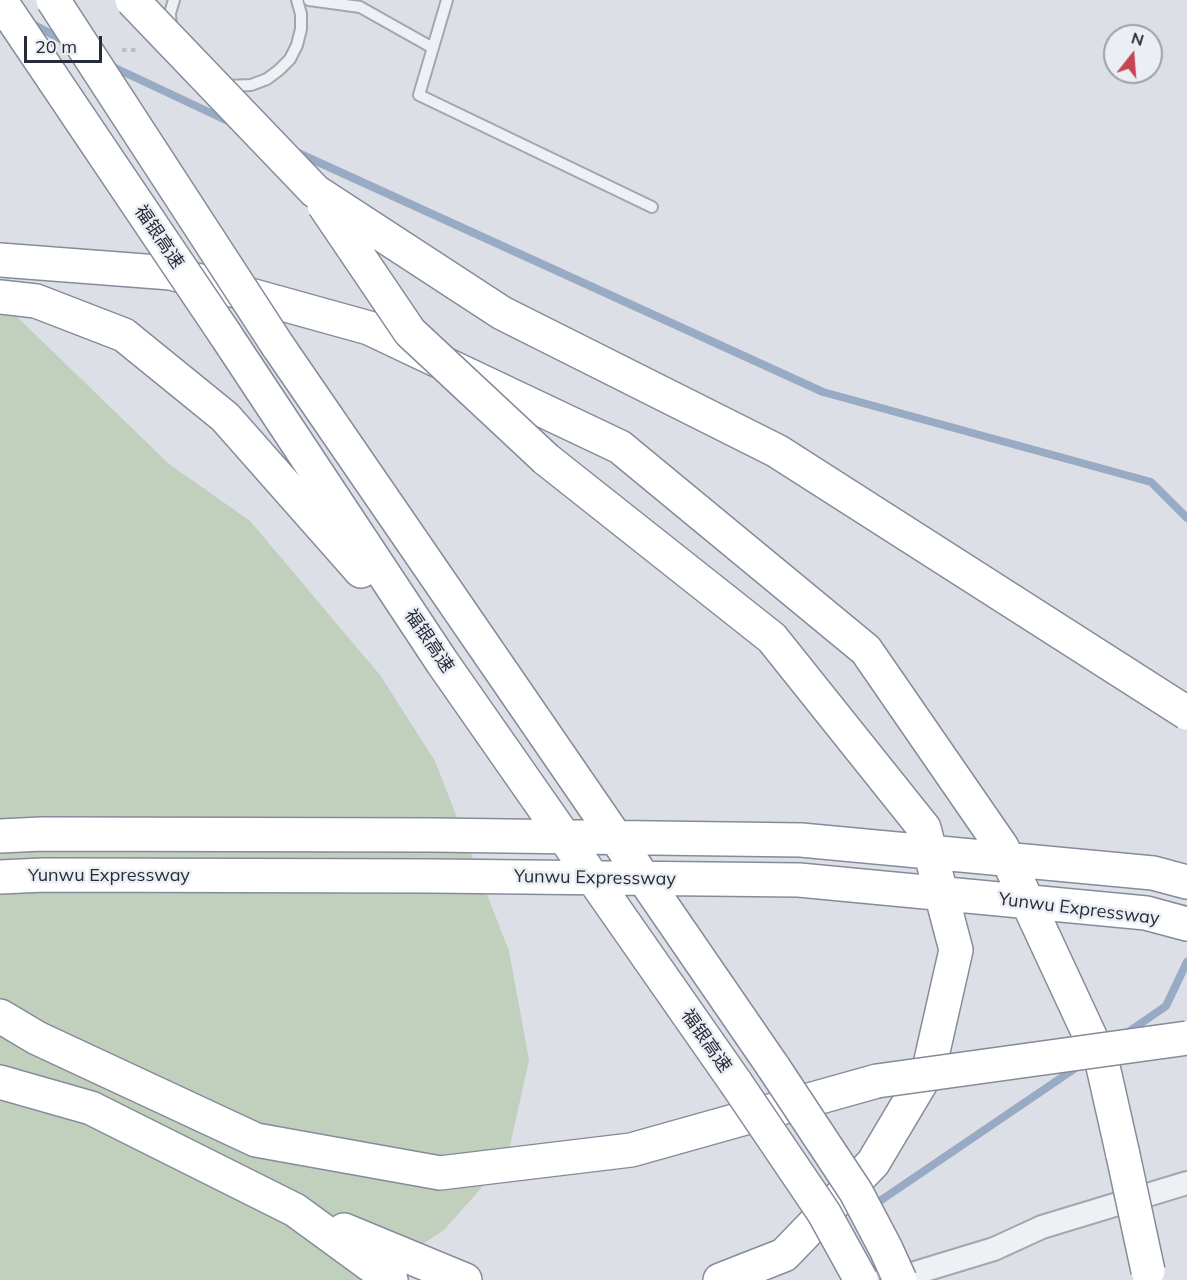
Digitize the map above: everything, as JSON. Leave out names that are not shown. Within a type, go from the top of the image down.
[{"type":"highway","name":"福银高速","points":[[0,0],[442,662],[824,1213],[861,1280]]},
{"type":"highway","points":[[53,0],[278,346],[774,1068],[856,1192],[900,1280]]},
{"type":"highway","points":[[132,0],[315,191],[410,332],[546,459],[772,638],[924,828],[956,950],[929,1069],[873,1164],[784,1255],[720,1280]]},
{"type":"highway","points":[[315,191],[502,313],[777,451],[1187,713]]},
{"type":"highway","points":[[0,260],[171,273],[369,328],[620,447],[866,650],[1002,848],[1102,1062],[1148,1275]]},
{"type":"highway","points":[[0,297],[36,301],[124,335],[225,417],[442,662]]},
{"type":"highway","points":[[0,823],[42,834]]},
{"type":"highway","points":[[0,836],[42,834],[433,835],[801,840],[1153,873],[1187,882]]},
{"type":"highway","name":"Yunwu Expressway","points":[[0,877],[43,875],[408,876],[799,880],[1146,913],[1187,924]]},
{"type":"highway","points":[[0,1016],[37,1038],[256,1140],[440,1173],[631,1150],[877,1081],[1187,1038]]},
{"type":"highway","points":[[0,1082],[91,1108],[295,1210],[465,1280]]},
{"type":"highway","points":[[295,1210],[391,1280]]},
{"type":"street","points":[[892,1280],[994,1249],[1042,1227],[1187,1183]]},
{"type":"lane","points":[[174,0],[170,13],[171,29],[174,44],[182,58],[192,70],[205,79],[220,85],[236,87],[251,85],[267,79],[290,59],[301,29],[301,14],[297,0]]},
{"type":"lane","points":[[309,0],[360,7],[433,48]]},
{"type":"lane","points":[[447,0],[419,95],[652,207]]},
{"type":"green space","points":[[0,307],[14,314],[169,464],[250,521],[380,675],[435,761],[509,951],[529,1060],[507,1159],[444,1230],[367,1280],[0,1280]]},
{"type":"waterway","points":[[29,22],[66,42]]},
{"type":"waterway","points":[[111,66],[230,122]]},
{"type":"waterway","points":[[296,152],[823,392],[1151,482],[1187,518]]},
{"type":"waterway","points":[[1124,1035],[1166,1006],[1187,962]]},
{"type":"waterway","points":[[871,1207],[1080,1065]]}]
